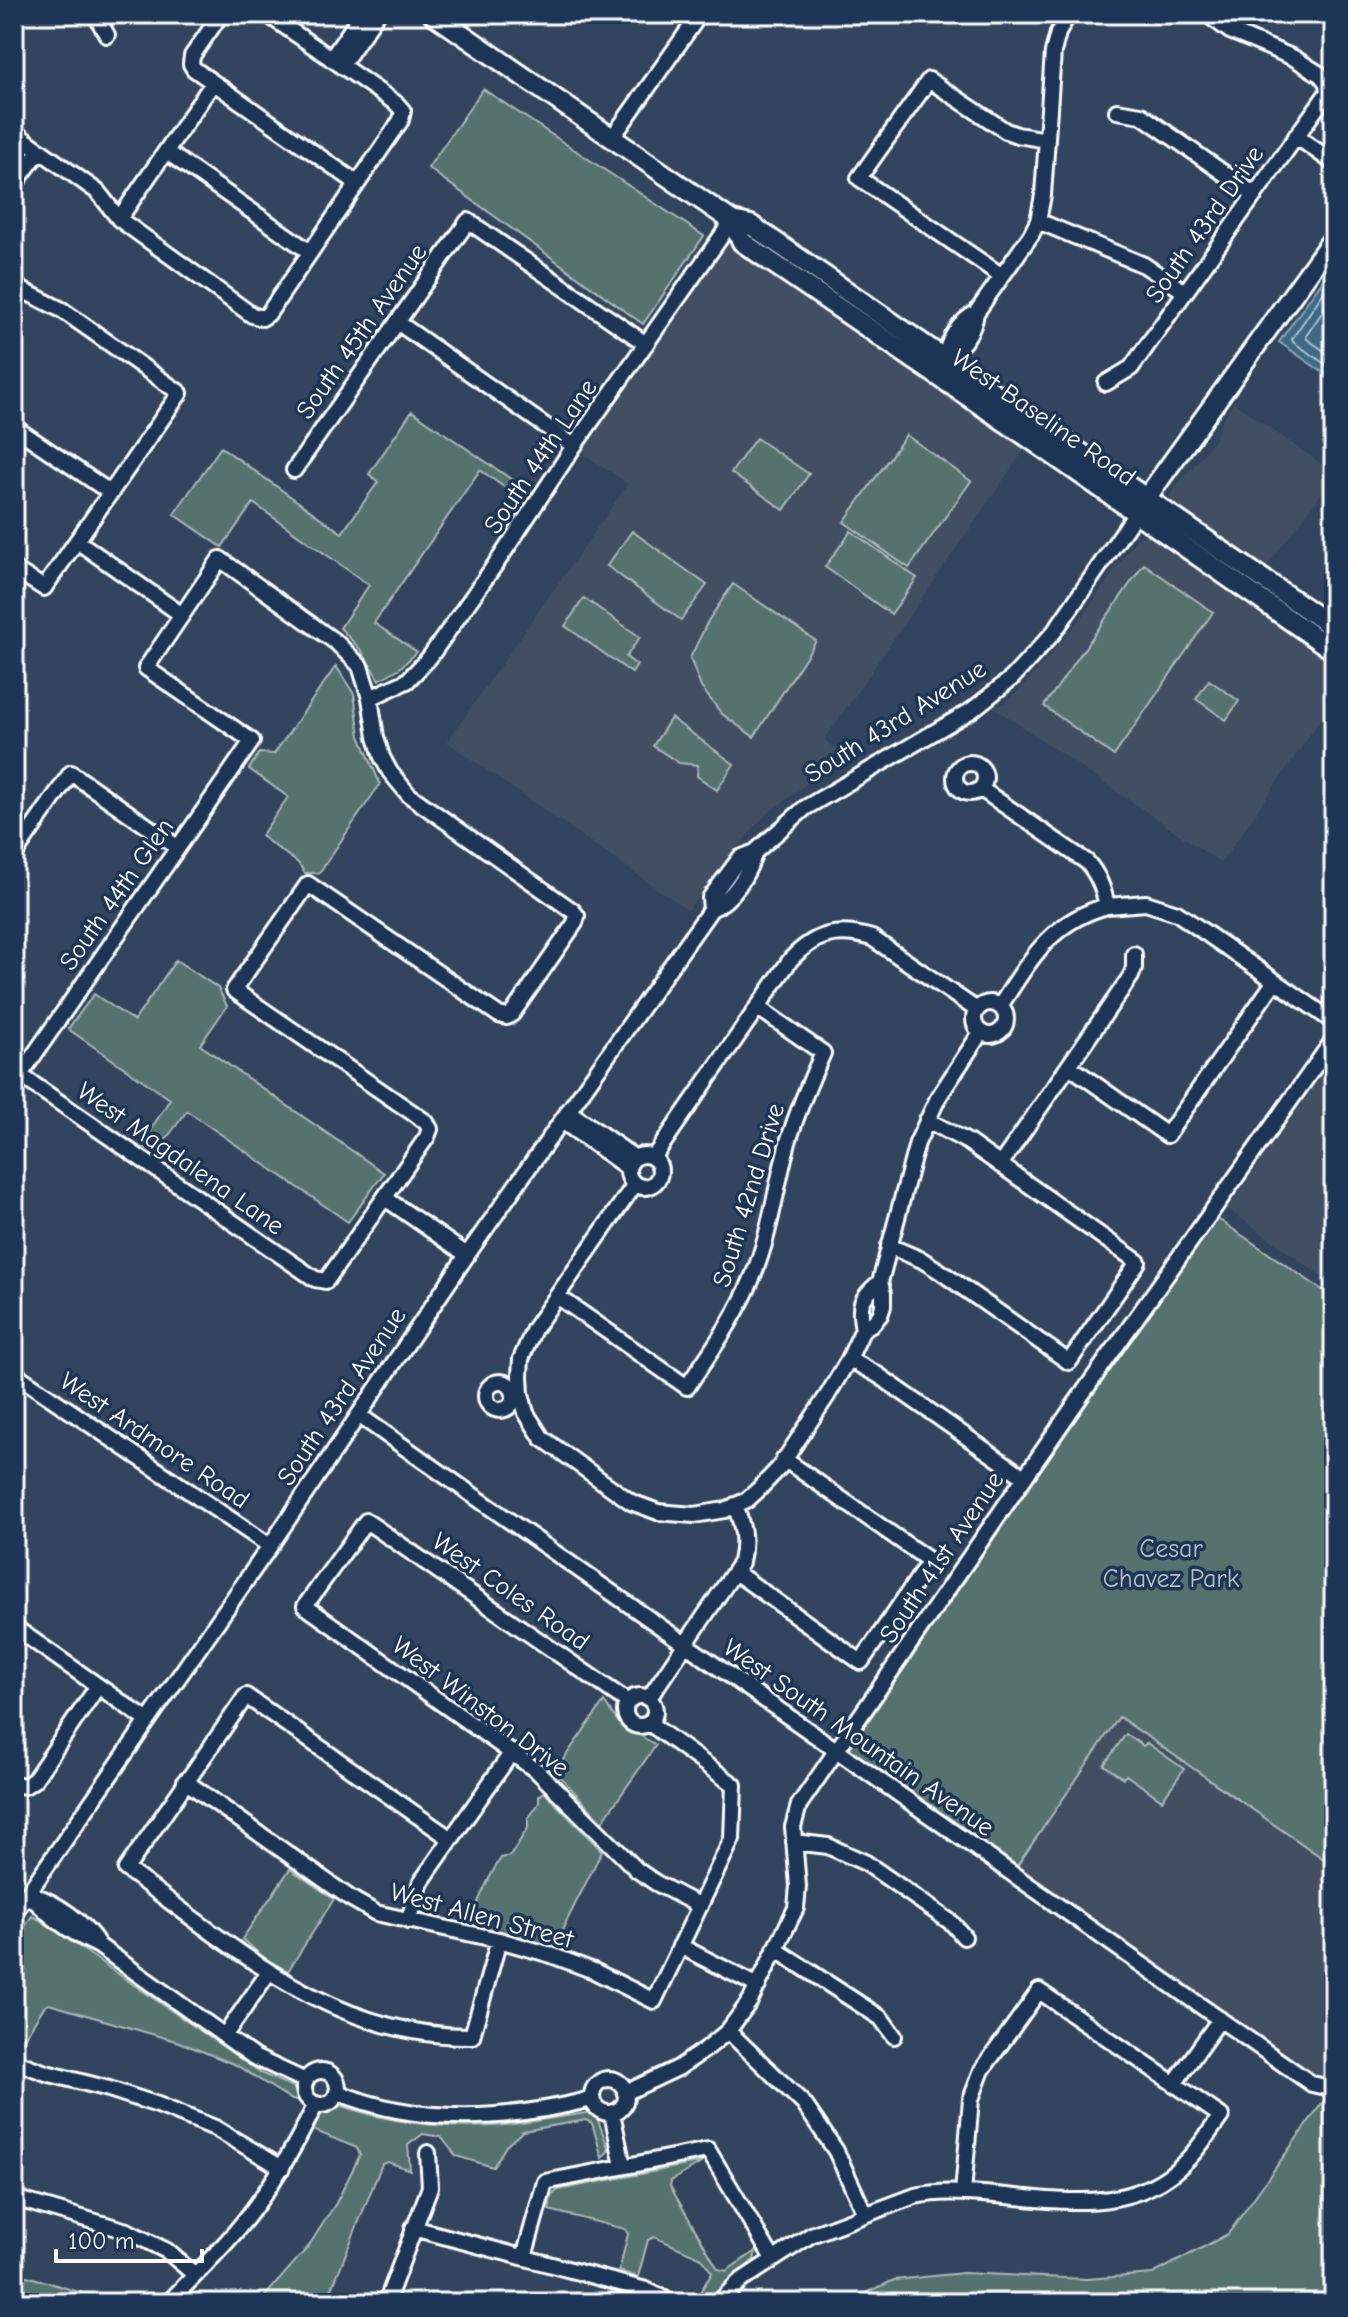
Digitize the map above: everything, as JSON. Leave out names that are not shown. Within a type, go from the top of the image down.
[{"type":"main road","name":"West Baseline Road","points":[[433,14],[732,221],[751,225],[944,359],[1334,651]]},
{"type":"main road","name":"West Baseline Road","points":[[732,221],[742,242],[1334,628]]},
{"type":"main road","name":"South 43rd Avenue","points":[[1142,505],[1334,237]]},
{"type":"street","points":[[95,14],[107,35]]},
{"type":"street","points":[[221,14],[192,56],[194,69],[357,183]]},
{"type":"street","points":[[14,132],[98,192],[119,219],[252,315],[262,318],[268,314],[401,120],[403,111],[267,14]]},
{"type":"street","points":[[358,31],[362,14]]},
{"type":"street","points":[[336,62],[358,31],[377,14]]},
{"type":"street","points":[[612,138],[700,14]]},
{"type":"street","name":"South 43rd Drive","points":[[1106,383],[1131,368],[1328,92],[1327,83],[1321,75],[1294,58],[1230,31],[1207,14]]},
{"type":"street","points":[[944,359],[947,345],[964,319],[976,313],[1038,221],[1043,195],[1053,52],[1062,16]]},
{"type":"street","points":[[1002,276],[859,178],[929,80],[1006,131],[1047,140]]},
{"type":"street","points":[[119,219],[213,83]]},
{"type":"street","points":[[1117,111],[1141,115],[1255,195]]},
{"type":"street","points":[[1296,136],[1334,163]]},
{"type":"street","points":[[14,185],[40,150]]},
{"type":"street","points":[[167,152],[310,252]]},
{"type":"street","name":"South 45th Avenue","points":[[294,470],[468,221],[646,344]]},
{"type":"street","name":"South 44th Lane","points":[[370,698],[407,681],[420,670],[732,221]]},
{"type":"street","points":[[1038,221],[1144,265],[1185,292]]},
{"type":"street","points":[[14,286],[62,310],[180,393],[44,588],[14,569]]},
{"type":"street","points":[[397,322],[574,446]]},
{"type":"street","points":[[14,427],[111,493]]},
{"type":"street","name":"South 43rd Avenue","points":[[14,1913],[22,1894],[148,1721],[360,1416],[467,1255],[711,909],[710,898],[740,858],[755,852],[805,808],[972,710],[1012,678],[1054,632],[1142,505]]},
{"type":"street","points":[[77,541],[182,615],[220,559],[349,653],[360,666],[382,757],[402,788],[577,916],[512,1014],[507,1017],[499,1015],[308,884],[234,990],[426,1122],[430,1129],[427,1137],[385,1198],[467,1255]]},
{"type":"street","name":"South 44th Glen","points":[[17,1073],[252,741],[146,668],[182,615]]},
{"type":"street","points":[[14,855],[71,773],[177,847]]},
{"type":"street","points":[[981,789],[1087,862],[1103,888],[1107,906]]},
{"type":"street","points":[[1000,1006],[1048,938],[1062,926],[1086,911],[1146,903],[1177,913],[1334,1022]]},
{"type":"street","points":[[653,1158],[791,959],[818,938],[835,933],[855,933],[872,938],[977,1010]]},
{"type":"street","points":[[1000,1165],[1131,976],[1134,954]]},
{"type":"street","points":[[1069,1066],[1167,1135],[1275,981]]},
{"type":"street","points":[[985,1004],[1000,1006],[1007,1021],[1002,1031],[992,1036],[981,1032],[974,1019],[977,1010],[985,1004]]},
{"type":"street","name":"South 42nd Drive","points":[[557,1296],[687,1387],[730,1321],[754,1274],[789,1140],[823,1053],[757,1007]]},
{"type":"street","points":[[863,1329],[880,1315],[883,1306],[880,1282],[909,1168],[927,1120],[981,1032]]},
{"type":"street","name":"South 41st Avenue","points":[[625,2093],[678,2068],[728,2031],[758,1986],[796,1908],[798,1886],[793,1827],[799,1805],[1024,1477],[1334,1039]]},
{"type":"street","name":"West Magdalena Lane","points":[[17,1073],[322,1282],[330,1279],[385,1198]]},
{"type":"street","points":[[565,1116],[631,1163]]},
{"type":"street","points":[[889,1246],[938,1270],[1069,1362],[1138,1262],[954,1133],[927,1120]]},
{"type":"street","points":[[644,1155],[653,1158],[660,1170],[658,1179],[648,1187],[635,1184],[629,1177],[631,1163],[644,1155]]},
{"type":"street","points":[[635,1184],[526,1345],[521,1359],[518,1394],[542,1438],[631,1502],[658,1512],[694,1515],[713,1513],[747,1500],[768,1481],[784,1459],[849,1359],[863,1329],[860,1306],[864,1296],[880,1282]]},
{"type":"street","points":[[849,1359],[878,1375],[1024,1477]]},
{"type":"street","name":"West Ardmore Road","points":[[14,1373],[270,1546]]},
{"type":"street","name":"West South Mountain Avenue","points":[[360,1416],[1312,2084],[1334,2089]]},
{"type":"street","points":[[735,1572],[861,1662],[930,1561],[784,1459]]},
{"type":"street","points":[[649,1698],[741,1562],[745,1539],[735,1505]]},
{"type":"street","name":"West Coles Road","points":[[305,1606],[366,1521],[628,1702],[625,1711],[635,1725],[649,1723],[734,1785],[732,1839],[700,1906]]},
{"type":"street","name":"West Winston Drive","points":[[305,1606],[537,1771],[637,1870],[700,1906]]},
{"type":"street","points":[[14,1627],[148,1721]]},
{"type":"street","points":[[20,1785],[34,1780],[98,1686]]},
{"type":"street","points":[[451,1839],[246,1696],[126,1869],[269,1972],[341,2011],[390,2027],[446,2037],[472,2036],[499,1940]]},
{"type":"street","points":[[628,1702],[640,1696],[649,1698]]},
{"type":"street","points":[[649,1698],[655,1711],[649,1723]]},
{"type":"street","points":[[408,1921],[421,1882],[512,1752]]},
{"type":"street","name":"West Allen Street","points":[[185,1781],[350,1898],[376,1913],[499,1940],[551,1955],[594,1971],[654,2001],[680,1946]]},
{"type":"street","points":[[794,1842],[828,1846],[866,1863],[952,1923],[964,1937]]},
{"type":"street","points":[[22,1894],[48,1900],[91,1931],[99,1946],[254,2057],[306,2081]]},
{"type":"street","points":[[700,1906],[680,1946],[758,1986]]},
{"type":"street","points":[[775,1949],[881,2018],[894,2036]]},
{"type":"street","points":[[225,2035],[269,1972]]},
{"type":"street","points":[[718,2303],[739,2282],[811,2235],[915,2196],[932,2192],[963,2193],[1079,2203],[1123,2197],[1159,2183],[1185,2163],[1221,2116],[1039,1991],[982,2070],[976,2084],[971,2099],[963,2193]]},
{"type":"street","points":[[1174,2084],[1220,2019]]},
{"type":"street","points":[[728,2031],[804,2104],[836,2151],[865,2214]]},
{"type":"street","points":[[14,2061],[158,2105],[215,2128],[282,2168]]},
{"type":"street","points":[[324,2072],[336,2082],[337,2092],[331,2102],[316,2104],[305,2095],[306,2081],[314,2073],[324,2072]]},
{"type":"street","points":[[606,2079],[616,2081],[625,2093],[624,2103],[612,2113],[597,2108],[592,2099],[596,2084],[606,2079]]},
{"type":"street","points":[[337,2092],[398,2110],[451,2116],[507,2115],[564,2107],[592,2099]]},
{"type":"street","points":[[168,2303],[237,2230],[282,2168],[316,2104]]},
{"type":"street","points":[[612,2113],[623,2166]]},
{"type":"street","points":[[524,2257],[545,2182],[708,2150],[773,2259]]},
{"type":"street","points":[[386,2303],[430,2187],[428,2153]]},
{"type":"street","points":[[14,2198],[127,2231],[167,2251],[195,2275]]},
{"type":"street","points":[[413,2228],[646,2290],[673,2303]]},
{"type":"shaded area","points":[[729,243],[1026,447],[824,740],[840,752],[846,762],[805,785],[764,816],[688,910],[447,742],[628,484],[580,451],[720,248]]},
{"type":"shaded area","points":[[1234,403],[1334,473],[1264,570],[1175,509],[1170,497],[1216,437],[1223,418]]},
{"type":"shaded area","points":[[1147,534],[1155,536],[1334,660],[1334,700],[1221,863],[995,708],[1026,684],[1083,616],[1135,541]]},
{"type":"shaded area","points":[[1334,1057],[1334,1285],[1228,1209]]},
{"type":"shaded area","points":[[1119,1716],[1334,1866],[1334,2067],[1324,2081],[1017,1866]]},
{"type":"green space","points":[[483,89],[704,236],[643,324],[428,168]]},
{"type":"green space","points":[[412,411],[524,488],[518,497],[480,470],[374,623],[417,652],[400,668],[379,680],[361,650],[340,628],[369,585],[253,503],[222,547],[174,514],[221,447],[342,533],[378,482],[369,474]]},
{"type":"green space","points":[[906,435],[971,481],[909,568],[844,522]]},
{"type":"green space","points":[[756,438],[809,474],[784,510],[731,473]]},
{"type":"green space","points":[[632,531],[707,585],[681,620],[607,566]]},
{"type":"green space","points":[[851,531],[917,578],[891,614],[825,567]]},
{"type":"green space","points":[[1144,564],[1213,612],[1114,756],[1044,706]]},
{"type":"green space","points":[[733,584],[816,641],[754,737],[722,714],[701,687],[690,658],[708,621]]},
{"type":"green space","points":[[584,598],[640,637],[626,657],[637,665],[632,673],[565,626]]},
{"type":"green space","points":[[336,666],[354,694],[360,736],[380,784],[319,873],[305,873],[298,863],[261,836],[288,797],[249,769],[259,753],[274,754]]},
{"type":"green space","points":[[1209,680],[1239,701],[1226,720],[1196,699]]},
{"type":"green space","points":[[671,718],[734,764],[717,790],[697,776],[698,765],[679,763],[653,746]]},
{"type":"green space","points":[[176,960],[218,988],[227,1006],[200,1045],[384,1173],[348,1222],[187,1111],[155,1154],[141,1145],[170,1099],[68,1029],[94,994],[134,1021]]},
{"type":"green space","name":"Cesar Chavez Park","points":[[1215,1217],[1334,1298],[1334,1866],[1119,1717],[1017,1866],[849,1749]]},
{"type":"green space","points":[[604,1702],[619,1723],[656,1745],[602,1822],[555,1771]]},
{"type":"green space","points":[[1126,1734],[1143,1746],[1147,1743],[1184,1769],[1162,1800],[1126,1775],[1123,1778],[1104,1765]]},
{"type":"green space","points":[[544,1792],[602,1851],[553,1948],[468,1927],[491,1874],[501,1858],[510,1856],[528,1828],[528,1819]]},
{"type":"green space","points":[[290,1869],[334,1899],[288,1971],[267,1960],[242,1939]]},
{"type":"green space","points":[[32,1916],[263,2074],[293,2087],[300,2100],[292,2100],[236,2065],[179,2042],[49,2004],[19,2046],[14,2043],[14,1942]]},
{"type":"green space","points":[[1334,2067],[1334,2303],[845,2303],[894,2280],[963,2273],[1086,2279],[1153,2274],[1228,2234],[1332,2089],[1324,2081]]},
{"type":"green space","points":[[340,2105],[395,2120],[474,2127],[595,2112],[609,2150],[602,2158],[592,2123],[586,2120],[523,2131],[506,2146],[493,2167],[456,2156],[441,2137],[423,2134],[408,2145],[410,2170],[388,2162],[382,2164],[326,2303],[259,2303],[308,2247],[336,2203],[360,2155],[357,2148],[313,2130],[326,2110]]},
{"type":"green space","points":[[703,2162],[671,2181],[670,2186],[718,2269],[726,2271],[756,2251],[754,2260],[705,2303],[693,2303],[712,2273],[702,2258],[654,2237],[648,2240],[638,2277],[619,2271],[628,2234],[625,2229],[549,2210],[551,2196],[558,2190]]},
{"type":"green space","points":[[14,2272],[115,2303],[14,2303]]},
{"type":"water","points":[[1334,264],[1334,380],[1279,342]]}]
